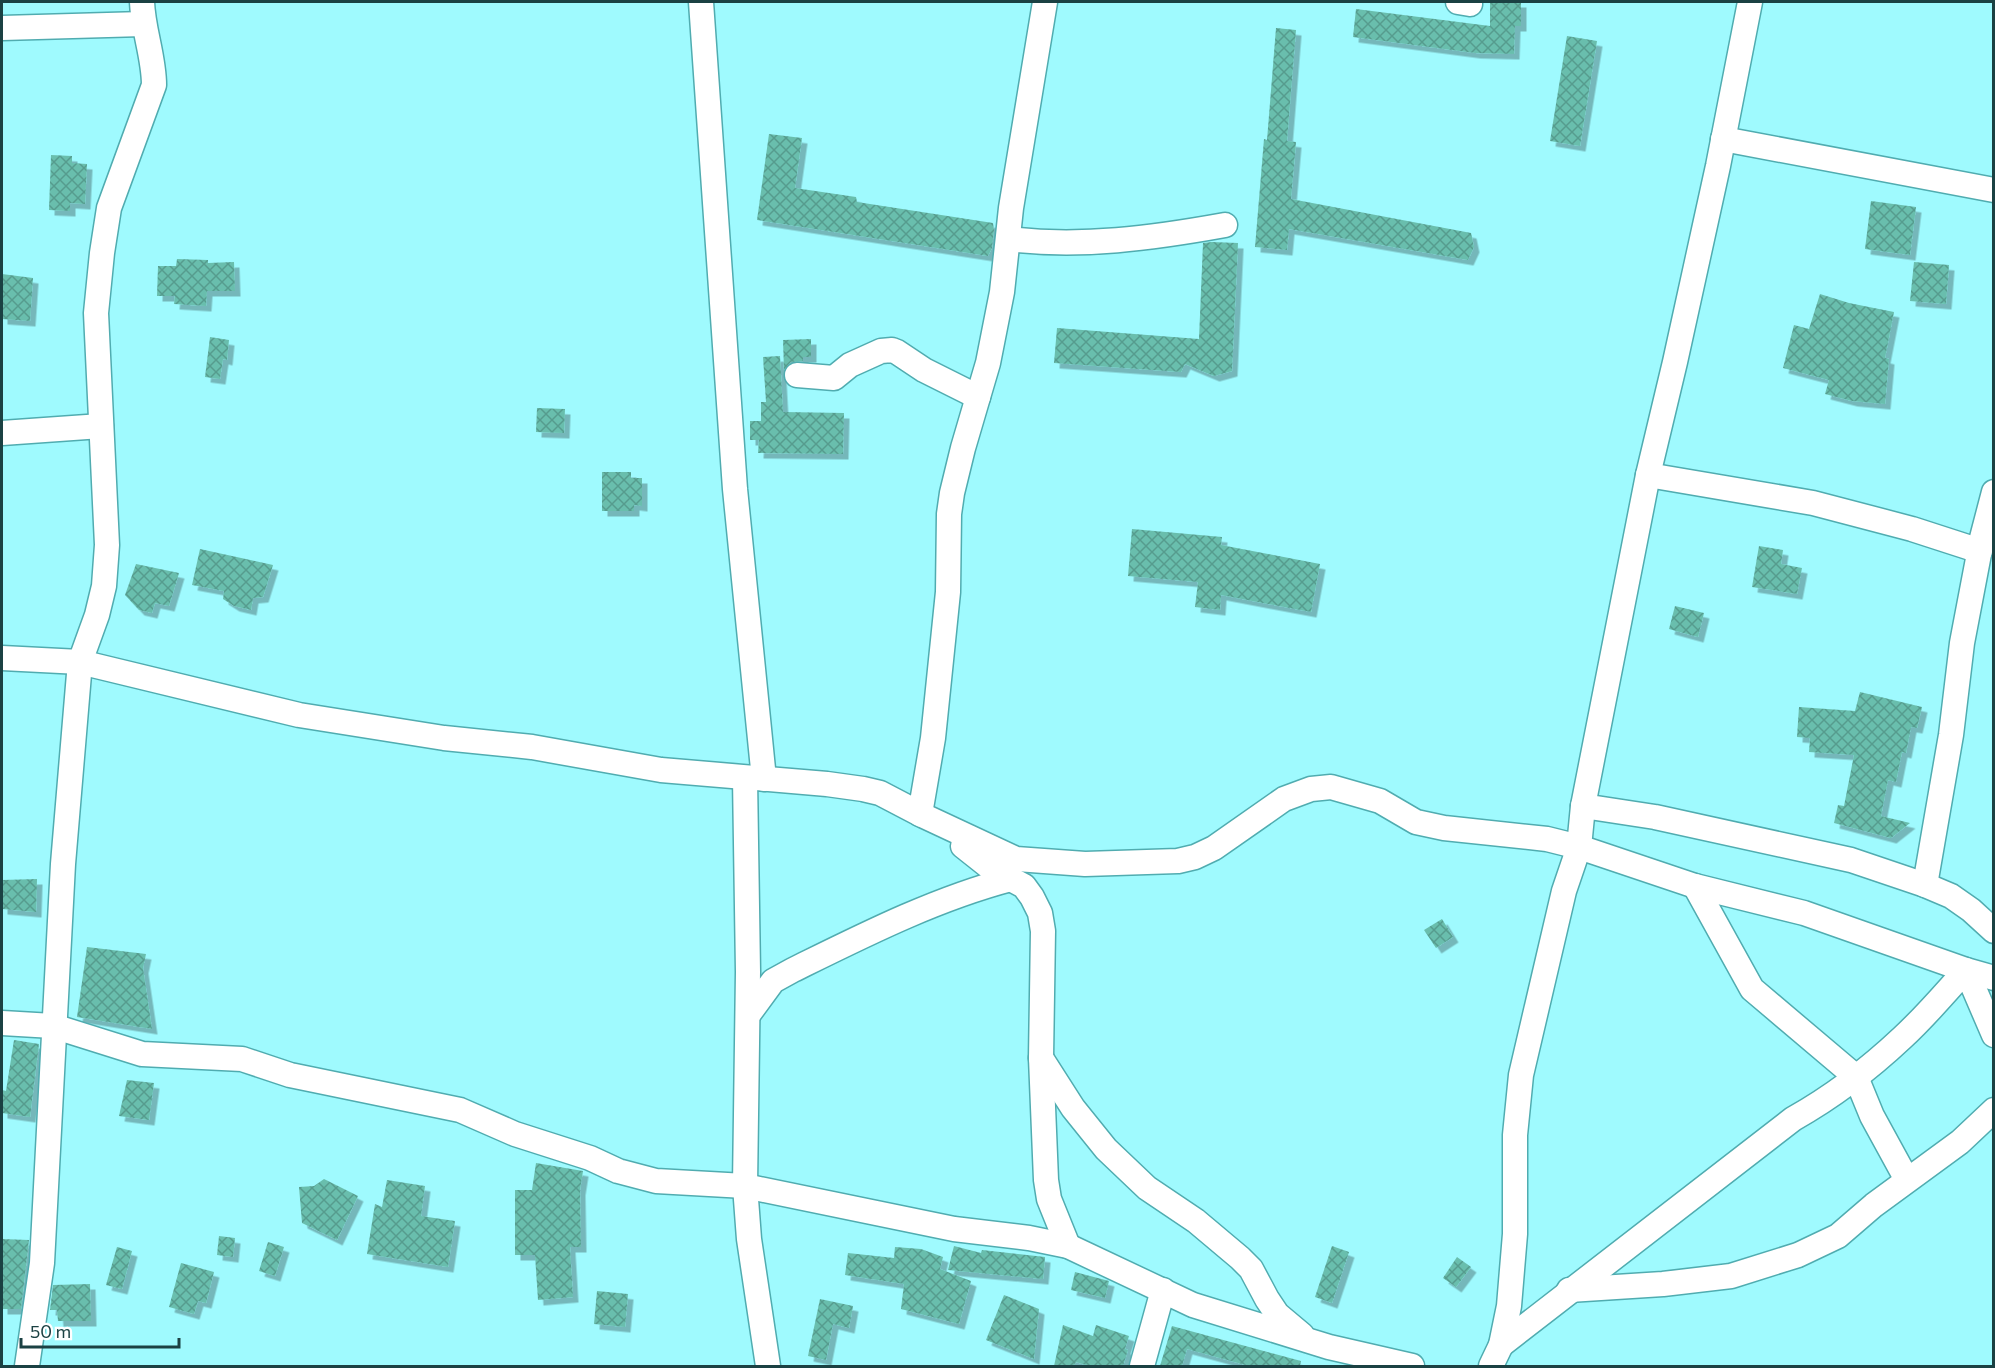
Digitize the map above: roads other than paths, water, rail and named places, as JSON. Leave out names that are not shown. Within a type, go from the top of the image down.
[{"type":"street","points":[[701,2],[754,778],[745,1186],[749,1239],[768,1366]]},
{"type":"street","points":[[922,815],[933,738],[948,592],[949,514],[963,448],[988,363],[1002,292],[1011,208],[1045,2]]},
{"type":"street","points":[[1491,1366],[1501,1344],[1509,1306],[1515,1234],[1515,1135],[1521,1075],[1564,891],[1580,847],[1583,806],[1648,475],[1724,139],[1750,2]]},
{"type":"street","points":[[2,28],[142,13],[154,75],[154,85],[110,208],[102,253],[96,313],[107,545],[104,586],[97,615],[80,663],[63,864],[42,1263],[27,1366]]},
{"type":"street","points":[[1724,139],[1994,190]]},
{"type":"street","points":[[1008,239],[1088,243],[1150,237],[1225,225]]},
{"type":"street","points":[[797,375],[834,378],[850,366],[881,351],[892,350],[924,370],[978,397]]},
{"type":"street","points":[[2,433],[101,426]]},
{"type":"street","points":[[1648,475],[1813,503],[1912,529],[1980,551]]},
{"type":"street","points":[[1925,885],[1951,735],[1962,643],[1994,492]]},
{"type":"street","points":[[2,658],[80,663],[299,715],[444,738],[532,747],[661,770],[827,783],[863,789],[880,793],[999,853],[1016,859],[1085,864],[1178,861],[1195,857],[1214,848],[1284,799],[1311,789],[1331,787],[1380,801],[1416,822],[1444,828],[1547,839],[1580,847],[1695,886],[1804,913],[1994,978]]},
{"type":"street","points":[[1583,806],[1655,817],[1851,860],[1951,896],[1994,931]]},
{"type":"street","points":[[922,815],[992,868],[1024,886],[1040,913],[1043,931],[1041,1058],[1046,1180],[1049,1199],[1068,1246]]},
{"type":"street","points":[[748,1016],[773,981],[793,969],[925,908],[983,886],[1011,879]]},
{"type":"street","points":[[1695,886],[1752,990],[1856,1077],[1872,1116],[1907,1180]]},
{"type":"street","points":[[1501,1344],[1793,1119],[1818,1105],[1856,1077],[1902,1038],[1966,970]]},
{"type":"street","points":[[1966,970],[1994,1035]]},
{"type":"street","points":[[2,1023],[53,1026],[142,1054],[242,1059],[290,1076],[460,1110],[515,1134],[590,1158],[618,1171],[656,1181],[745,1186],[954,1229],[1029,1238],[1068,1246],[1193,1305],[1311,1342],[1412,1366]]},
{"type":"street","points":[[1041,1058],[1073,1108],[1106,1149],[1147,1188],[1196,1221],[1240,1258],[1251,1269],[1277,1314],[1311,1342]]},
{"type":"street","points":[[1569,1290],[1663,1284],[1731,1276],[1798,1255],[1838,1236],[1874,1205],[1960,1142],[1994,1110]]},
{"type":"street","points":[[1142,1366],[1163,1290]]}]
